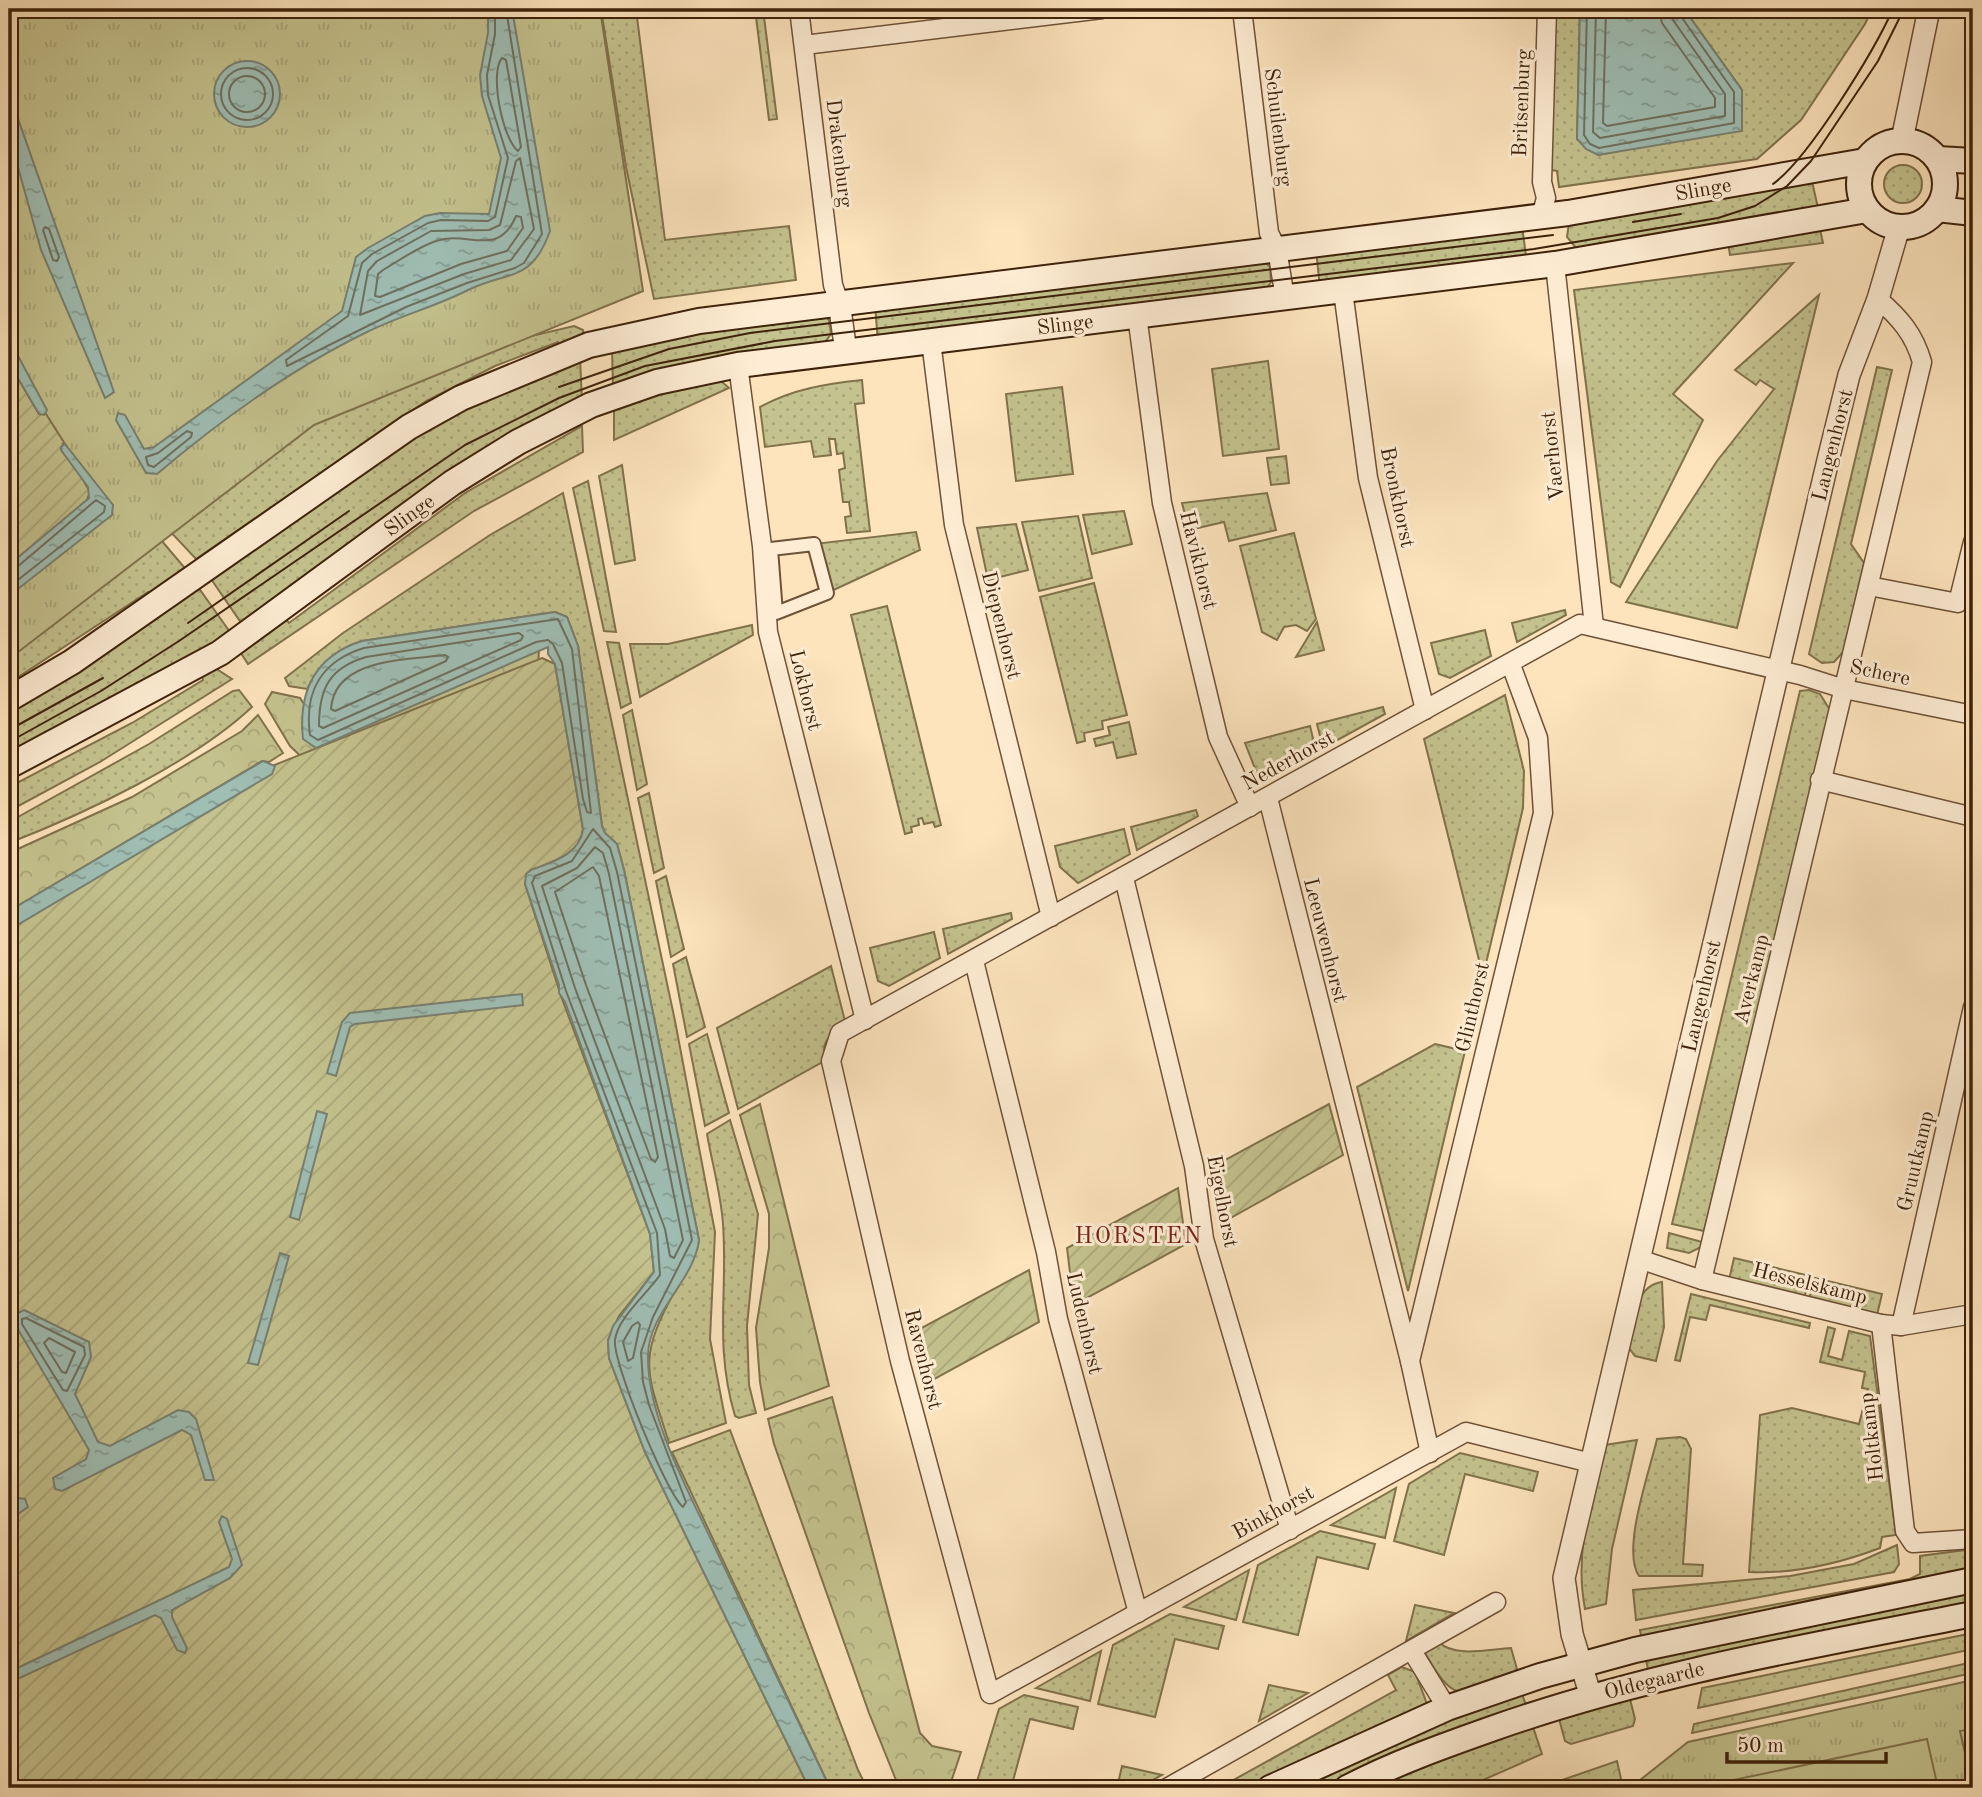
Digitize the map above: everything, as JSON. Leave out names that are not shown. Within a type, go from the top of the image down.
[{"type":"main road","points":[[1902,140],[1922,146],[1938,159],[1945,175],[1945,187],[1937,209],[1920,223],[1899,227],[1881,222],[1867,210],[1860,197],[1859,182],[1865,160],[1881,146],[1902,140]]},
{"type":"main road","points":[[1938,159],[1973,161]]},
{"type":"main road","name":"Slinge","points":[[9,699],[72,662],[409,427],[461,398],[589,345],[699,321],[1277,248],[1865,160]]},
{"type":"main road","points":[[1937,209],[1973,213]]},
{"type":"main road","name":"Slinge","points":[[9,766],[220,653],[452,483],[518,442],[591,405],[657,382],[738,365],[1137,315],[1343,291],[1555,273],[1867,210]]},
{"type":"main road","name":"Oldegaarde","points":[[1270,1788],[1447,1708],[1580,1664],[1634,1650],[1973,1580]]},
{"type":"main road","name":"Oldegaarde","points":[[1347,1788],[1398,1762],[1591,1697],[1679,1672],[1973,1614]]},
{"type":"street","name":"Drakenburg","points":[[799,9],[833,285],[839,302]]},
{"type":"street","points":[[804,45],[1102,9]]},
{"type":"street","name":"Schuilenburg","points":[[1242,9],[1269,233],[1277,248]]},
{"type":"street","name":"Britsenburg","points":[[1544,207],[1542,181],[1547,9]]},
{"type":"street","points":[[1902,140],[1930,9]]},
{"type":"street","name":"Langenhorst","points":[[1591,1697],[1572,1634],[1564,1578],[1849,375],[1878,299],[1899,227]]},
{"type":"street","points":[[1277,248],[1286,299]]},
{"type":"street","name":"Vaerhorst","points":[[1555,273],[1594,626]]},
{"type":"street","name":"Bronkhorst","points":[[1343,291],[1368,478],[1425,710]]},
{"type":"street","points":[[1844,689],[1922,362],[1916,342],[1899,317],[1878,299]]},
{"type":"street","points":[[839,302],[846,352]]},
{"type":"street","name":"Havikhorst","points":[[1137,315],[1162,503],[1218,737],[1250,807]]},
{"type":"street","name":"Diepenhorst","points":[[931,341],[954,525],[1051,917]]},
{"type":"street","name":"Lokhorst","points":[[738,365],[762,546],[768,632],[865,1020]]},
{"type":"street","points":[[1869,586],[1958,603],[1973,542]]},
{"type":"street","points":[[814,544],[827,593],[776,613],[771,549],[814,544]]},
{"type":"street","name":"Nederhorst","points":[[841,1033],[1511,665],[1580,624],[1778,670]]},
{"type":"street","name":"Glinthorst","points":[[1410,1361],[1543,813],[1538,738],[1511,665]]},
{"type":"street","name":"Schere","points":[[1778,670],[1844,689],[1973,715]]},
{"type":"street","name":"Averkamp","points":[[1702,1280],[1844,689]]},
{"type":"street","points":[[1820,780],[1973,817]]},
{"type":"street","name":"Leeuwenhorst","points":[[1268,798],[1340,1092]]},
{"type":"street","name":"Eigelhorst","points":[[1124,878],[1194,1167],[1204,1238],[1290,1530]]},
{"type":"street","name":"Ludenhorst","points":[[974,961],[1046,1252],[1058,1318],[1138,1613]]},
{"type":"street","name":"Gruutkamp","points":[[1901,1326],[1973,1007]]},
{"type":"street","name":"Ravenhorst","points":[[841,1033],[831,1061],[900,1362],[990,1694]]},
{"type":"street","name":"Glinthorst","points":[[1340,1092],[1410,1361],[1430,1452]]},
{"type":"street","name":"Hesselskamp","points":[[1639,1259],[1702,1280],[1881,1324],[1901,1326],[1973,1314]]},
{"type":"street","name":"Holtkamp","points":[[1881,1324],[1905,1531],[1913,1543],[1973,1539]]},
{"type":"street","name":"Binkhorst","points":[[990,1694],[1466,1432],[1591,1463]]},
{"type":"street","points":[[1167,1788],[1496,1602]]},
{"type":"street","points":[[1412,1650],[1447,1708]]},
{"type":"green space","points":[[9,9],[600,9],[643,291],[314,425],[9,659]]},
{"type":"green space","points":[[601,9],[636,9],[665,240],[789,226],[796,280],[654,299],[626,167]]},
{"type":"green space","points":[[755,9],[763,9],[777,119],[769,120]]},
{"type":"green space","points":[[1552,9],[1580,9],[1577,139],[1598,155],[1634,148],[1742,90],[1684,9],[1872,9],[1865,24],[1801,120],[1757,159],[1559,187],[1557,171],[1547,169]]},
{"type":"green space","points":[[1903,165],[1916,171],[1922,184],[1916,197],[1903,203],[1890,197],[1884,184],[1890,171]]},
{"type":"green space","points":[[1811,177],[1818,208],[1576,248],[1567,237],[1569,223]]},
{"type":"green space","points":[[1819,225],[1823,243],[1730,255],[1728,242]]},
{"type":"green space","points":[[1522,226],[1527,263],[1320,288],[1316,250]]},
{"type":"green space","points":[[1260,257],[1270,267],[1271,282],[1263,295],[878,342],[875,305]]},
{"type":"green space","points":[[1793,263],[1673,394],[1703,420],[1620,587],[1611,582],[1574,290]]},
{"type":"green space","points":[[1819,295],[1737,628],[1626,602],[1717,461],[1774,389],[1760,380],[1756,385],[1735,370]]},
{"type":"green space","points":[[819,311],[829,320],[831,334],[822,346],[613,389],[612,349]]},
{"type":"green space","points":[[574,326],[583,330],[584,342],[561,348],[558,342],[495,366],[426,401],[196,559],[165,526],[309,419],[502,343]]},
{"type":"green space","points":[[580,358],[582,401],[244,627],[209,576],[464,404]]},
{"type":"green space","points":[[1268,361],[1279,449],[1223,456],[1212,369]]},
{"type":"green space","points":[[9,363],[39,414],[46,414],[65,444],[90,492],[86,502],[9,565]]},
{"type":"green space","points":[[1877,367],[1892,370],[1851,544],[1864,563],[1844,651],[1834,662],[1822,663],[1809,654]]},
{"type":"green space","points":[[714,375],[729,388],[614,440],[614,403]]},
{"type":"green space","points":[[862,380],[864,403],[855,404],[870,531],[847,533],[845,517],[851,516],[849,502],[843,502],[839,470],[845,468],[843,453],[837,454],[835,439],[829,439],[831,455],[814,457],[811,441],[765,447],[760,407],[810,388]]},
{"type":"green space","points":[[1062,387],[1073,474],[1016,481],[1006,394]]},
{"type":"green space","points":[[582,426],[583,452],[474,511],[248,664],[237,647],[284,617],[289,623],[465,493]]},
{"type":"green space","points":[[1286,456],[1289,483],[1271,485],[1267,458]]},
{"type":"green space","points":[[622,465],[635,560],[615,564],[599,476]]},
{"type":"green space","points":[[588,481],[616,632],[604,631],[573,488]]},
{"type":"green space","points":[[563,493],[675,1021],[715,1232],[710,1339],[726,1423],[669,1443],[651,1381],[651,1349],[655,1332],[693,1259],[699,1240],[624,870],[617,844],[605,833],[602,826],[578,646],[567,617],[555,612],[362,641],[329,659],[307,689],[289,686],[285,678],[343,633],[490,535]]},
{"type":"green space","points":[[1267,493],[1276,530],[1229,541],[1224,522],[1189,530],[1182,503]]},
{"type":"green space","points":[[1124,511],[1132,544],[1092,554],[1083,515]]},
{"type":"green space","points":[[1078,516],[1092,578],[1039,591],[1022,522]]},
{"type":"green space","points":[[1016,524],[1028,570],[988,580],[977,528]]},
{"type":"green space","points":[[916,532],[920,550],[827,593],[814,544]]},
{"type":"green space","points":[[1294,533],[1316,619],[1307,631],[1296,625],[1284,627],[1277,640],[1262,632],[1240,546]]},
{"type":"green space","points":[[156,534],[189,573],[153,598],[148,592],[9,683],[9,656]]},
{"type":"green space","points":[[1094,583],[1127,715],[1102,721],[1103,729],[1084,733],[1085,741],[1077,743],[1040,597]]},
{"type":"green space","points":[[196,584],[232,635],[9,760],[9,709]]},
{"type":"green space","points":[[887,606],[941,825],[935,827],[933,822],[924,824],[922,818],[918,819],[919,825],[911,827],[912,832],[905,834],[851,615]]},
{"type":"green space","points":[[1565,610],[1566,615],[1517,642],[1512,623]]},
{"type":"green space","points":[[1317,622],[1324,650],[1296,657]]},
{"type":"green space","points":[[752,625],[753,635],[640,697],[630,644],[668,644]]},
{"type":"green space","points":[[1485,630],[1491,656],[1450,678],[1439,674],[1431,643]]},
{"type":"green space","points":[[607,642],[619,643],[631,703],[621,708]]},
{"type":"green space","points":[[539,649],[538,668],[307,762],[290,746],[265,704],[272,692],[300,698],[304,704],[302,729],[316,748]]},
{"type":"green space","points":[[542,658],[555,664],[583,829],[581,838],[571,851],[531,870],[525,884],[561,996],[650,1234],[654,1272],[619,1316],[608,1340],[609,1358],[645,1452],[809,1788],[9,1788],[9,922],[267,768]]},
{"type":"green space","points":[[212,666],[232,679],[100,762],[9,811],[9,787],[132,723],[203,680],[201,672]]},
{"type":"green space","points":[[239,690],[252,707],[200,748],[104,802],[9,843],[9,822],[149,744],[233,691]]},
{"type":"green space","points":[[1809,690],[1820,694],[1830,710],[1704,1231],[1672,1224],[1800,691]]},
{"type":"green space","points":[[1505,695],[1524,771],[1523,808],[1483,976],[1424,739]]},
{"type":"green space","points":[[1383,707],[1385,714],[1323,748],[1317,724]]},
{"type":"green space","points":[[632,710],[647,784],[637,790],[623,715]]},
{"type":"green space","points":[[258,715],[283,753],[269,762],[262,761],[9,911],[9,853],[132,797],[242,731]]},
{"type":"green space","points":[[1129,722],[1136,754],[1117,758],[1113,742],[1096,746],[1094,739],[1110,735],[1108,727]]},
{"type":"green space","points":[[1310,726],[1316,751],[1270,777],[1256,771],[1245,743]]},
{"type":"green space","points":[[649,793],[664,868],[654,873],[638,798]]},
{"type":"green space","points":[[1196,810],[1198,816],[1137,850],[1131,827]]},
{"type":"green space","points":[[1124,829],[1130,854],[1078,883],[1060,867],[1055,846]]},
{"type":"green space","points":[[666,876],[684,949],[671,957],[656,881]]},
{"type":"green space","points":[[1011,913],[1012,919],[948,954],[943,929]]},
{"type":"green space","points":[[934,932],[940,958],[889,986],[878,981],[870,948]]},
{"type":"green space","points":[[686,957],[705,1027],[687,1037],[673,964]]},
{"type":"green space","points":[[831,966],[846,1025],[831,1035],[825,1043],[826,1060],[738,1109],[717,1028]]},
{"type":"green space","points":[[707,1034],[729,1113],[705,1126],[689,1044]]},
{"type":"green space","points":[[1435,1044],[1465,1051],[1408,1291],[1357,1087]]},
{"type":"green space","points":[[760,1104],[829,1386],[765,1410],[756,1328],[769,1248],[769,1214],[740,1115]]},
{"type":"green space","points":[[1329,1104],[1343,1155],[1220,1224],[1214,1166]]},
{"type":"green space","points":[[730,1120],[758,1214],[747,1326],[749,1385],[756,1413],[739,1418],[735,1416],[725,1366],[723,1224],[707,1134]]},
{"type":"green space","points":[[1178,1188],[1186,1244],[1074,1305],[1067,1248]]},
{"type":"green space","points":[[1669,1233],[1702,1242],[1701,1247],[1689,1253],[1667,1248]]},
{"type":"green space","points":[[1734,1258],[1810,1276],[1804,1299],[1729,1280]]},
{"type":"green space","points":[[1029,1270],[1039,1322],[927,1383],[916,1331]]},
{"type":"green space","points":[[1815,1278],[1882,1294],[1877,1315],[1809,1299]]},
{"type":"green space","points":[[1662,1282],[1664,1327],[1656,1361],[1635,1356],[1629,1348],[1640,1298],[1652,1285]]},
{"type":"green space","points":[[1691,1294],[1810,1323],[1809,1328],[1710,1305],[1706,1320],[1690,1317],[1680,1361],[1675,1360]]},
{"type":"green space","points":[[1828,1327],[1835,1329],[1828,1356],[1842,1360],[1849,1331],[1870,1336],[1896,1535],[1882,1537],[1880,1548],[1848,1559],[1799,1570],[1749,1572],[1760,1415],[1792,1408],[1859,1424],[1868,1389],[1862,1388],[1865,1372],[1820,1362]]},
{"type":"green space","points":[[832,1397],[920,1733],[932,1746],[961,1752],[949,1788],[900,1788],[869,1713],[774,1444],[768,1419]]},
{"type":"green space","points":[[730,1430],[867,1788],[830,1788],[672,1452]]},
{"type":"green space","points":[[1657,1439],[1686,1439],[1691,1449],[1683,1564],[1703,1565],[1702,1576],[1639,1576],[1634,1564],[1635,1529]]},
{"type":"green space","points":[[1637,1440],[1612,1549],[1606,1604],[1585,1609],[1582,1588],[1583,1547],[1605,1445]]},
{"type":"green space","points":[[1460,1453],[1538,1472],[1533,1491],[1465,1474],[1444,1555],[1394,1541],[1409,1484]]},
{"type":"green space","points":[[1396,1488],[1385,1538],[1331,1525]]},
{"type":"green space","points":[[1320,1531],[1375,1544],[1368,1569],[1317,1557],[1298,1635],[1243,1622],[1258,1565]]},
{"type":"green space","points":[[1897,1545],[1899,1564],[1894,1572],[1636,1620],[1633,1590],[1790,1576],[1854,1564]]},
{"type":"green space","points":[[1973,1549],[1973,1574],[1642,1640],[1640,1630],[1910,1579],[1920,1574],[1920,1556]]},
{"type":"green space","points":[[1249,1570],[1236,1620],[1184,1607]]},
{"type":"green space","points":[[1973,1589],[1973,1609],[1649,1674],[1645,1655]]},
{"type":"green space","points":[[1415,1605],[1454,1613],[1406,1641]]},
{"type":"green space","points":[[1170,1614],[1224,1626],[1218,1649],[1175,1639],[1155,1717],[1098,1704],[1113,1645]]},
{"type":"green space","points":[[1973,1633],[1973,1649],[1698,1708],[1702,1688]]},
{"type":"green space","points":[[1439,1642],[1454,1650],[1463,1651],[1511,1648],[1519,1676],[1473,1692],[1453,1689],[1444,1682],[1424,1651]]},
{"type":"green space","points":[[1101,1651],[1090,1701],[1036,1688]]},
{"type":"green space","points":[[1973,1662],[1973,1673],[1692,1733],[1694,1724]]},
{"type":"green space","points":[[1402,1667],[1415,1672],[1427,1704],[1250,1788],[1219,1788],[1396,1690],[1388,1675]]},
{"type":"green space","points":[[1973,1680],[1973,1788],[1630,1788],[1688,1742]]},
{"type":"green space","points":[[1269,1685],[1308,1693],[1259,1721]]},
{"type":"green space","points":[[1521,1691],[1527,1708],[1339,1788],[1286,1788],[1334,1763]]},
{"type":"green space","points":[[1024,1695],[1078,1707],[1073,1729],[1030,1719],[1011,1788],[975,1788],[999,1709]]},
{"type":"green space","points":[[1629,1695],[1635,1719],[1633,1726],[1571,1744],[1565,1741],[1558,1715]]},
{"type":"green space","points":[[1532,1724],[1542,1754],[1465,1788],[1372,1788],[1408,1770]]},
{"type":"green space","points":[[1973,1729],[1973,1788],[1960,1731]]},
{"type":"green space","points":[[1927,1739],[1938,1788],[1731,1788],[1729,1781]]},
{"type":"green space","points":[[1617,1761],[1623,1788],[1539,1788]]},
{"type":"green space","points":[[1122,1766],[1162,1775],[1138,1788],[1117,1788]]},
{"type":"water","points":[[488,9],[512,9],[550,231],[535,260],[517,273],[482,284],[394,320],[340,346],[258,396],[157,474],[146,473],[116,420],[118,413],[125,415],[144,449],[154,447],[342,311],[356,257],[368,248],[425,216],[440,213],[489,214],[501,158],[482,96],[480,75],[488,33]]},
{"type":"water","points":[[1580,9],[1684,9],[1742,90],[1742,131],[1598,155],[1586,149],[1577,139]]},
{"type":"water","points":[[240,61],[254,61],[266,66],[275,75],[280,94],[278,107],[271,118],[254,127],[240,127],[228,122],[219,113],[214,101],[214,87],[219,75],[228,66]]},
{"type":"water","points":[[9,66],[15,110],[114,392],[105,398],[41,250],[9,135]]},
{"type":"water","points":[[9,339],[47,410],[44,415],[39,414],[9,363]]},
{"type":"water","points":[[65,444],[113,505],[112,515],[9,596],[9,565],[89,498],[88,487],[61,450]]},
{"type":"water","points":[[555,612],[567,617],[578,646],[602,826],[605,833],[617,844],[624,870],[699,1240],[689,1269],[663,1311],[650,1339],[648,1355],[655,1405],[672,1457],[830,1788],[809,1788],[645,1452],[609,1358],[608,1341],[613,1326],[654,1272],[650,1234],[565,1002],[559,993],[559,985],[525,884],[526,874],[531,870],[571,851],[581,838],[583,829],[555,664],[548,654],[548,647],[316,748],[303,739],[304,705],[313,677],[332,656],[346,648],[362,641]]},
{"type":"water","points":[[263,761],[275,766],[272,774],[9,930],[9,911]]},
{"type":"water","points":[[522,994],[523,1005],[355,1024],[350,1027],[336,1076],[327,1073],[342,1022],[350,1013]]},
{"type":"water","points":[[317,1111],[327,1114],[299,1220],[290,1217]]},
{"type":"water","points":[[280,1253],[289,1256],[258,1365],[248,1363]]},
{"type":"water","points":[[24,1310],[89,1342],[91,1357],[75,1394],[98,1442],[110,1446],[178,1410],[189,1412],[196,1419],[214,1480],[205,1480],[191,1435],[182,1430],[62,1491],[55,1489],[53,1478],[86,1459],[89,1450],[16,1326],[16,1314]]},
{"type":"water","points":[[18,1498],[25,1499],[28,1507],[9,1520],[9,1503]]},
{"type":"water","points":[[222,1516],[227,1519],[242,1565],[230,1578],[172,1610],[172,1617],[187,1648],[185,1653],[177,1650],[161,1618],[155,1615],[9,1683],[9,1672],[229,1567],[232,1559],[219,1522]]},
{"type":"tram line","points":[[1773,184],[1788,171],[1822,128],[1856,76],[1893,9]]},
{"type":"tram line","points":[[9,742],[101,691],[179,641],[465,445],[559,398],[645,366],[775,341],[1534,249],[1718,218],[1755,206],[1787,186],[1811,161],[1878,61],[1904,9]]},
{"type":"tram line","points":[[1633,222],[1681,214]]},
{"type":"tram line","points":[[559,387],[669,349],[750,333],[1553,235]]},
{"type":"tram line","points":[[188,623],[349,511]]},
{"type":"tram line","points":[[9,730],[103,678]]},
{"type":"district","name":"HORSTEN","points":[[1139,1235]]}]
